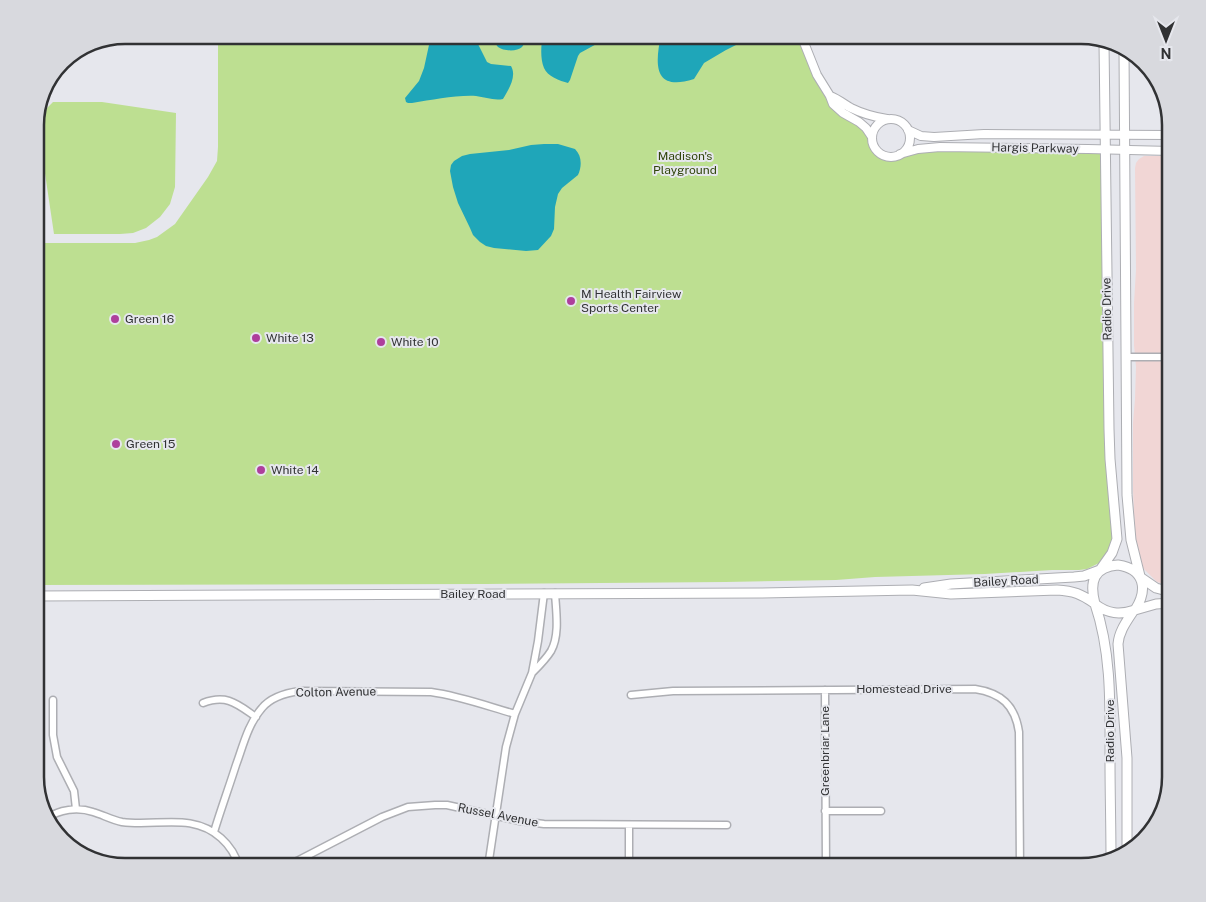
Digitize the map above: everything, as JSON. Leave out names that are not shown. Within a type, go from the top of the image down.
[{"type":"main road","name":"Radio Drive","points":[[1100,570],[1112,553],[1116,539],[1109,428],[1104,47]]},
{"type":"main road","name":"Radio Drive","points":[[1124,57],[1128,510],[1131,540],[1140,576]]},
{"type":"main road","points":[[1162,590],[1156,588],[1130,568],[1111,566],[1100,570],[1096,575],[1092,592],[1094,604],[1114,613],[1122,613],[1162,604]]},
{"type":"main road","name":"Bailey Road","points":[[912,590],[951,584],[1084,576],[1100,570]]},
{"type":"main road","points":[[1135,610],[1143,592],[1140,576]]},
{"type":"main road","name":"Bailey Road","points":[[44,596],[912,590],[951,594],[1067,590],[1080,594],[1094,604]]},
{"type":"main road","name":"Radio Drive","points":[[1094,604],[1104,636],[1109,686],[1111,852]]},
{"type":"main road","name":"Radio Drive","points":[[1128,842],[1127,758],[1118,640],[1122,628],[1135,610]]},
{"type":"street","points":[[805,44],[817,75],[830,96],[832,104],[866,128],[875,147],[882,154],[891,156],[905,151],[910,141],[908,130],[900,121],[865,114],[850,107],[838,98],[830,96]]},
{"type":"street","points":[[872,138],[875,128],[888,119]]},
{"type":"street","name":"Hargis Parkway","points":[[908,130],[921,136],[934,138],[984,134],[1162,134]]},
{"type":"street","name":"Hargis Parkway","points":[[900,154],[918,149],[940,147],[1162,151]]},
{"type":"street","points":[[1127,357],[1162,357]]},
{"type":"street","points":[[489,858],[506,747],[514,714],[532,673],[544,593]]},
{"type":"street","points":[[532,673],[546,659],[552,650],[556,637],[555,593]]},
{"type":"street","name":"Homestead Drive","points":[[631,695],[673,691],[975,689],[991,693],[1009,705],[1018,724],[1020,858]]},
{"type":"street","name":"Greenbriar Lane","points":[[825,690],[826,858]]},
{"type":"street","name":"Colton Avenue","points":[[214,832],[246,737],[256,716],[262,707],[271,700],[290,692],[431,692],[450,694],[514,714]]},
{"type":"street","points":[[53,700],[53,735],[56,751],[74,791],[76,809]]},
{"type":"street","points":[[203,703],[211,700],[226,700],[256,716]]},
{"type":"street","name":"Russel Avenue","points":[[303,858],[382,817],[408,807],[447,805],[520,821],[544,824],[727,825]]},
{"type":"street","points":[[53,815],[76,809],[86,810],[123,822],[191,823],[214,832],[226,843],[236,858]]},
{"type":"street","name":"Greenbriar Lane","points":[[825,811],[881,812]]},
{"type":"street","points":[[629,824],[629,858]]},
{"type":"shaded area","points":[[1144,156],[1162,156],[1162,583],[1157,582],[1143,568],[1138,554],[1135,535],[1133,423],[1136,367],[1134,345],[1136,270],[1135,168],[1139,159]]},
{"type":"green space","name":"M Health Fairview Sports Center","points":[[218,44],[805,44],[830,96],[872,137],[878,152],[884,155],[897,155],[918,149],[1105,149],[1117,533],[1109,558],[1087,569],[1079,570],[836,580],[485,584],[44,585],[44,243],[135,243],[157,237],[175,224],[208,177],[217,161]]},
{"type":"green space","points":[[53,102],[102,102],[176,113],[175,187],[170,204],[160,217],[146,228],[133,233],[54,234],[44,167],[44,120],[46,109]]},
{"type":"water","points":[[430,44],[478,44],[487,62],[511,66],[513,78],[503,99],[496,100],[468,96],[408,103],[405,98],[419,81]]},
{"type":"water","points":[[496,44],[524,44],[517,50],[498,47]]},
{"type":"water","points":[[542,44],[596,44],[580,53],[568,83],[551,76],[546,71],[541,52]]},
{"type":"water","points":[[660,44],[744,44],[736,45],[704,63],[694,79],[681,82],[671,82],[664,78],[660,73],[658,56]]},
{"type":"water","points":[[544,144],[558,144],[575,149],[581,161],[578,175],[562,188],[558,194],[555,207],[554,229],[551,236],[538,250],[526,251],[486,246],[473,235],[458,203],[450,171],[451,165],[462,156],[470,154]]},
{"type":"place","name":"M Health Fairview Sports Center","points":[[571,301]]},
{"type":"place","name":"Green 16","points":[[115,319]]},
{"type":"place","name":"White 13","points":[[256,338]]},
{"type":"place","name":"White 10","points":[[381,342]]},
{"type":"place","name":"Green 15","points":[[116,444]]},
{"type":"place","name":"White 14","points":[[261,470]]},
{"type":"park label","name":"Madison's Playground","points":[[685,163]]}]
